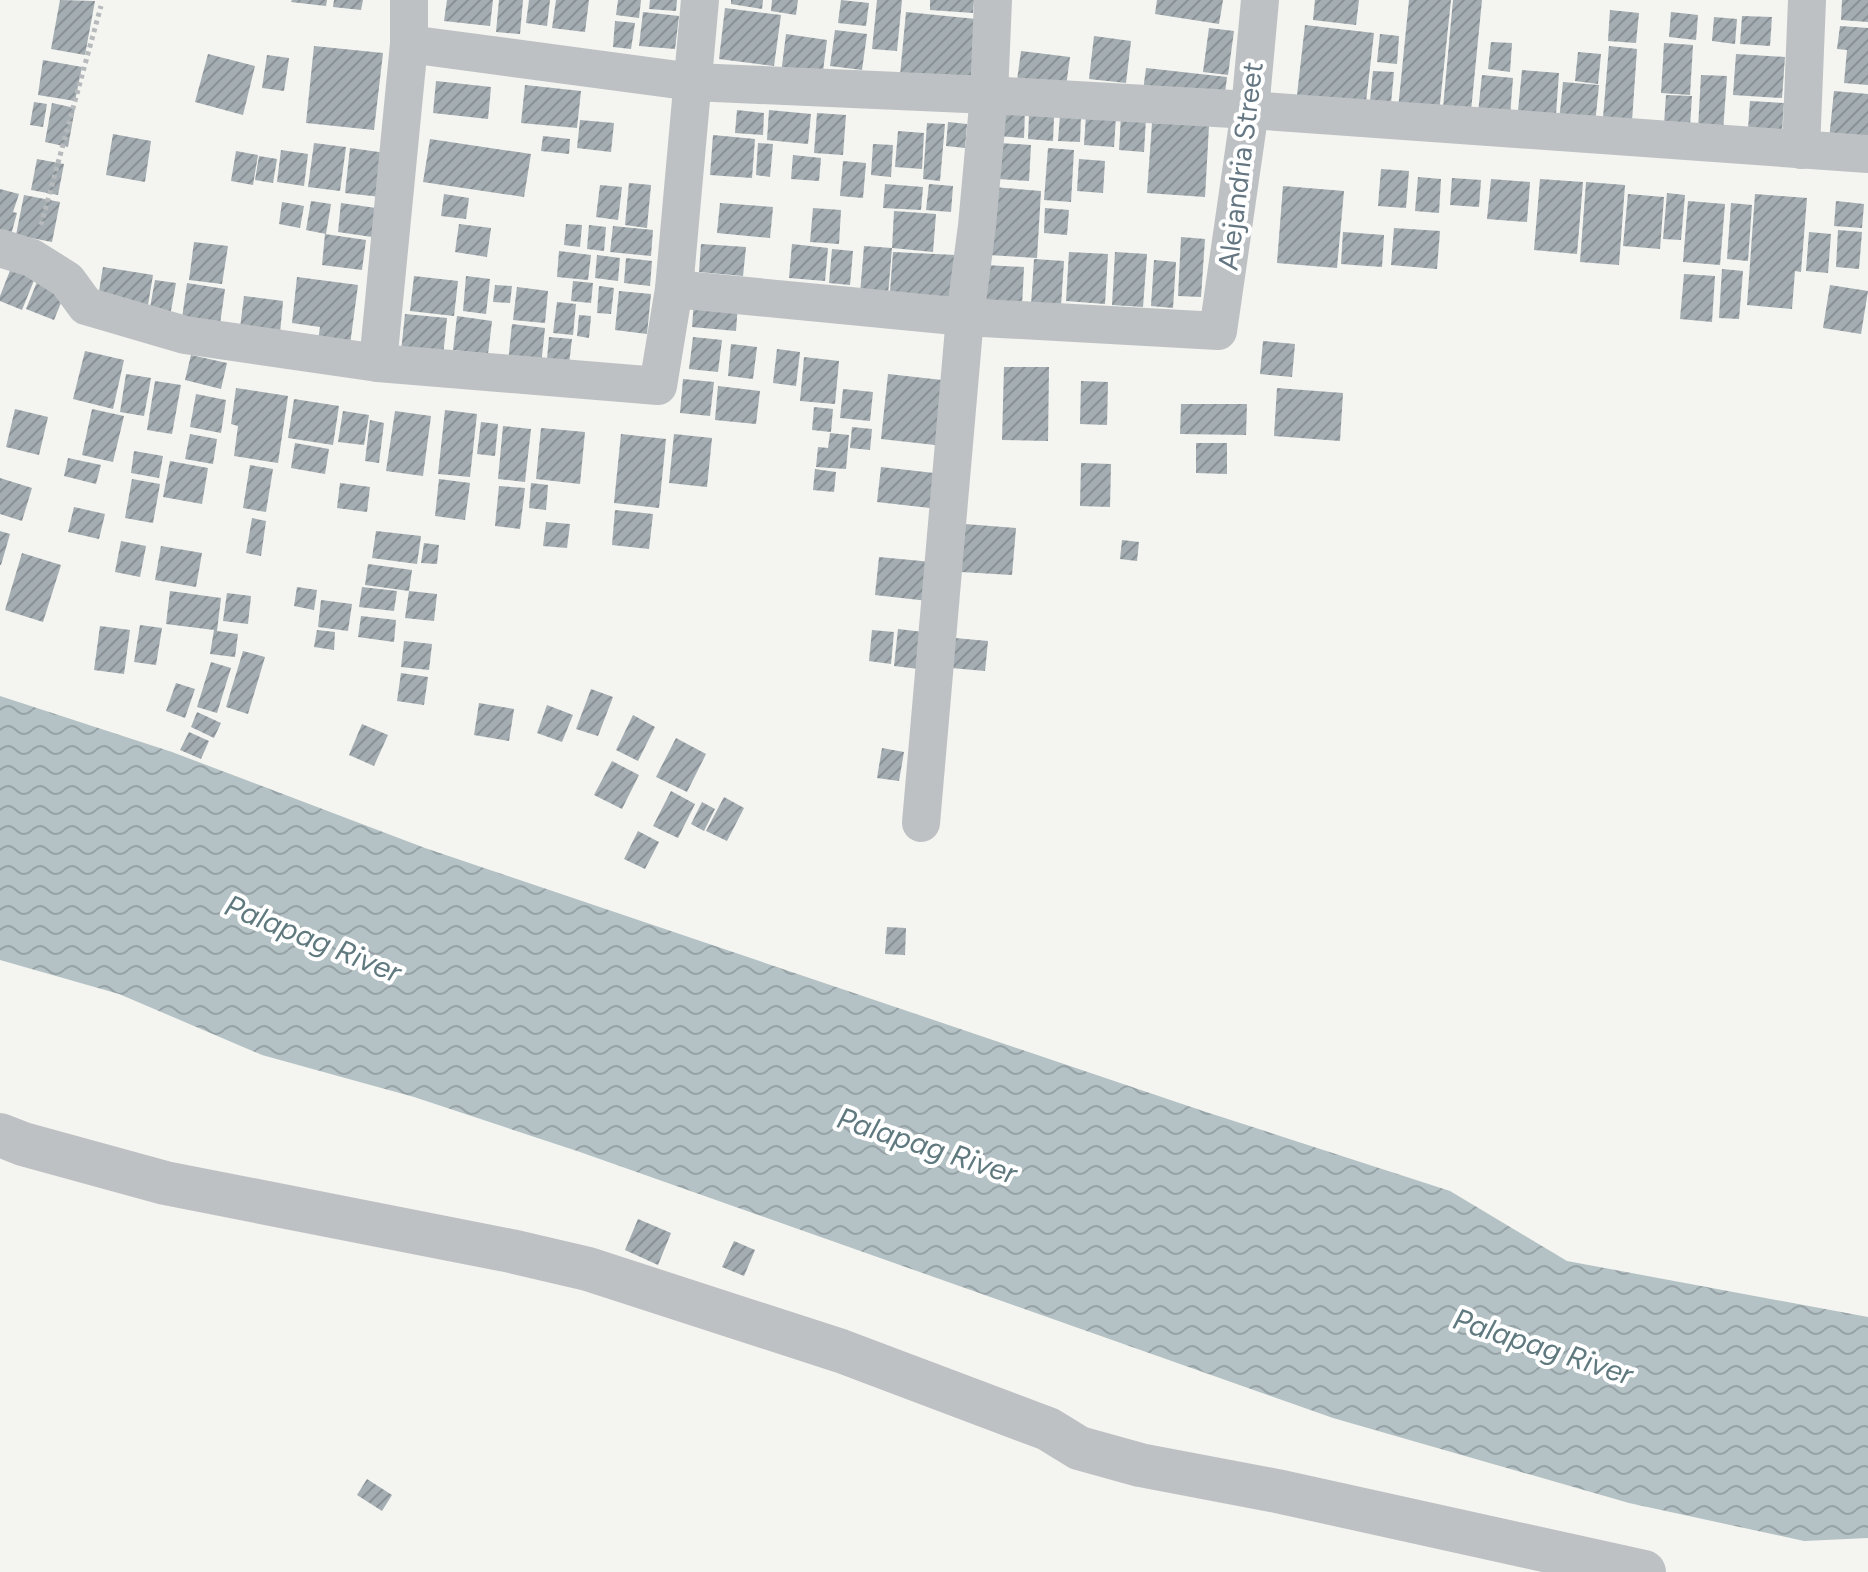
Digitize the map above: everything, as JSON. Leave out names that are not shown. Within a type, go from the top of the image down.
[{"type":"street","points":[[378,363],[409,44],[409,0]]},
{"type":"street","points":[[16,253],[67,280],[86,306],[185,335],[378,363],[658,386],[674,289],[700,0]]},
{"type":"street","points":[[921,823],[965,317],[989,95],[993,0]]},
{"type":"street","name":"Alejandria Street","points":[[965,317],[1218,331],[1250,110],[1260,0]]},
{"type":"street","points":[[1801,150],[1807,0]]},
{"type":"street","points":[[409,44],[693,82],[1250,110],[1868,154]]},
{"type":"street","points":[[674,289],[965,317]]},
{"type":"street","points":[[0,1135],[165,1183],[588,1269],[841,1351],[1048,1429],[1079,1448],[1140,1465],[1277,1491],[1644,1572]]},
{"type":"path","points":[[16,253],[101,6]]},
{"type":"water","name":"Palapag River","points":[[0,696],[172,752],[425,848],[1203,1111],[1450,1191],[1567,1261],[1868,1317],[1868,1538],[1804,1541],[1629,1503],[1333,1418],[580,1152],[414,1097],[262,1055],[119,994],[0,960]]},
{"type":"building","points":[[60,0],[95,1],[85,55],[51,49]]},
{"type":"building","points":[[292,0],[327,0],[326,6]]},
{"type":"building","points":[[334,0],[363,0],[361,10],[333,7]]},
{"type":"building","points":[[447,0],[493,0],[490,26],[444,21]]},
{"type":"building","points":[[499,0],[523,0],[520,34],[496,32]]},
{"type":"building","points":[[529,0],[550,0],[547,26],[526,23]]},
{"type":"building","points":[[556,0],[589,0],[585,32],[552,28]]},
{"type":"building","points":[[618,0],[641,0],[639,18],[616,15]]},
{"type":"building","points":[[650,0],[677,0],[676,11],[649,9]]},
{"type":"building","points":[[731,0],[763,0],[762,9],[731,4]]},
{"type":"building","points":[[772,0],[798,0],[796,15],[771,11]]},
{"type":"building","points":[[841,0],[869,3],[866,26],[838,23]]},
{"type":"building","points":[[877,0],[902,0],[897,51],[872,49]]},
{"type":"building","points":[[930,0],[974,0],[973,13],[930,10]]},
{"type":"building","points":[[1157,0],[1223,0],[1219,24],[1155,14]]},
{"type":"building","points":[[1315,0],[1359,0],[1356,25],[1313,20]]},
{"type":"building","points":[[1409,0],[1451,0],[1439,113],[1398,109]]},
{"type":"building","points":[[1453,0],[1482,0],[1471,111],[1443,108]]},
{"type":"building","points":[[1842,0],[1868,0],[1868,22],[1841,20]]},
{"type":"building","points":[[725,8],[781,15],[774,66],[719,59]]},
{"type":"building","points":[[1610,10],[1639,13],[1636,43],[1608,41]]},
{"type":"building","points":[[643,12],[679,16],[675,49],[639,46]]},
{"type":"building","points":[[906,12],[976,19],[972,82],[900,75]]},
{"type":"building","points":[[1671,12],[1698,15],[1696,40],[1669,37]]},
{"type":"building","points":[[1742,16],[1772,17],[1770,46],[1740,44]]},
{"type":"building","points":[[1714,17],[1737,19],[1735,44],[1712,41]]},
{"type":"building","points":[[615,21],[635,23],[631,49],[613,47]]},
{"type":"building","points":[[1305,25],[1374,33],[1366,102],[1297,95]]},
{"type":"building","points":[[1840,26],[1868,28],[1868,85],[1844,83],[1847,50],[1837,49]]},
{"type":"building","points":[[1209,28],[1234,31],[1228,75],[1203,72]]},
{"type":"building","points":[[835,30],[867,34],[862,70],[830,66]]},
{"type":"building","points":[[786,34],[827,40],[822,79],[781,74]]},
{"type":"building","points":[[1380,34],[1399,36],[1397,64],[1377,62]]},
{"type":"building","points":[[1094,36],[1131,41],[1126,83],[1089,79]]},
{"type":"building","points":[[1491,42],[1512,43],[1510,72],[1488,69]]},
{"type":"building","points":[[1664,43],[1693,45],[1690,95],[1661,93]]},
{"type":"building","points":[[314,46],[383,53],[374,130],[306,123]]},
{"type":"building","points":[[1609,46],[1637,49],[1632,121],[1603,118]]},
{"type":"building","points":[[1021,51],[1070,57],[1065,94],[1016,88]]},
{"type":"building","points":[[1578,52],[1601,54],[1598,84],[1575,81]]},
{"type":"building","points":[[208,54],[255,66],[243,115],[195,102]]},
{"type":"building","points":[[1736,54],[1785,57],[1782,98],[1733,95]]},
{"type":"building","points":[[267,55],[289,58],[284,91],[262,88]]},
{"type":"building","points":[[43,60],[82,67],[75,101],[38,95]]},
{"type":"building","points":[[1146,68],[1227,77],[1223,109],[1142,99]]},
{"type":"building","points":[[1522,70],[1559,73],[1556,114],[1518,111]]},
{"type":"building","points":[[1373,71],[1394,72],[1391,103],[1370,101]]},
{"type":"building","points":[[1482,75],[1513,78],[1510,116],[1478,113]]},
{"type":"building","points":[[1701,75],[1727,76],[1723,131],[1698,129]]},
{"type":"building","points":[[436,81],[491,87],[488,119],[433,113]]},
{"type":"building","points":[[1563,82],[1599,85],[1595,124],[1559,121]]},
{"type":"building","points":[[525,85],[581,91],[577,128],[521,123]]},
{"type":"building","points":[[1834,91],[1868,94],[1868,153],[1828,149]]},
{"type":"building","points":[[1666,95],[1692,96],[1689,141],[1663,139]]},
{"type":"building","points":[[1750,101],[1784,103],[1781,145],[1747,143]]},
{"type":"building","points":[[34,102],[47,104],[43,127],[30,125]]},
{"type":"building","points":[[52,103],[75,108],[68,147],[45,142]]},
{"type":"building","points":[[998,109],[1025,111],[1024,138],[996,136]]},
{"type":"building","points":[[737,110],[764,113],[763,135],[735,133]]},
{"type":"building","points":[[769,110],[811,114],[808,144],[767,140]]},
{"type":"building","points":[[817,113],[846,115],[843,155],[814,153]]},
{"type":"building","points":[[1029,115],[1054,117],[1053,141],[1028,139]]},
{"type":"building","points":[[1060,115],[1081,116],[1080,142],[1058,141]]},
{"type":"building","points":[[1086,115],[1116,117],[1114,147],[1084,145]]},
{"type":"building","points":[[1121,117],[1146,118],[1144,152],[1119,150]]},
{"type":"building","points":[[580,120],[614,123],[611,152],[577,148]]},
{"type":"building","points":[[948,122],[967,124],[965,148],[946,146]]},
{"type":"building","points":[[927,123],[945,124],[940,181],[923,179]]},
{"type":"building","points":[[1152,123],[1209,126],[1205,197],[1147,193]]},
{"type":"building","points":[[898,131],[924,133],[922,169],[895,167]]},
{"type":"building","points":[[113,134],[151,141],[145,182],[106,175]]},
{"type":"building","points":[[713,135],[755,139],[752,178],[710,175]]},
{"type":"building","points":[[543,136],[570,139],[569,154],[541,151]]},
{"type":"building","points":[[430,139],[531,154],[524,197],[423,182]]},
{"type":"building","points":[[314,143],[346,147],[340,191],[308,187]]},
{"type":"building","points":[[758,143],[773,144],[770,177],[756,175]]},
{"type":"building","points":[[1000,143],[1031,145],[1029,181],[998,179]]},
{"type":"building","points":[[873,144],[893,145],[891,177],[871,175]]},
{"type":"building","points":[[350,148],[386,153],[381,197],[345,193]]},
{"type":"building","points":[[1048,148],[1074,150],[1071,202],[1044,200]]},
{"type":"building","points":[[281,150],[308,154],[304,186],[277,182]]},
{"type":"building","points":[[236,151],[258,155],[253,185],[231,181]]},
{"type":"building","points":[[793,155],[821,158],[819,181],[791,179]]},
{"type":"building","points":[[259,156],[277,159],[273,183],[255,180]]},
{"type":"building","points":[[37,159],[64,164],[58,195],[31,190]]},
{"type":"building","points":[[1079,159],[1105,161],[1103,193],[1077,191]]},
{"type":"building","points":[[843,161],[866,163],[863,198],[840,196]]},
{"type":"building","points":[[1381,169],[1409,171],[1406,208],[1378,206]]},
{"type":"building","points":[[1418,177],[1441,179],[1439,213],[1415,211]]},
{"type":"building","points":[[1452,178],[1481,180],[1479,207],[1450,205]]},
{"type":"building","points":[[1491,179],[1530,182],[1527,222],[1487,219]]},
{"type":"building","points":[[1540,179],[1583,182],[1577,254],[1534,250]]},
{"type":"building","points":[[1586,182],[1625,185],[1619,265],[1580,262]]},
{"type":"building","points":[[629,183],[651,185],[647,228],[625,225]]},
{"type":"building","points":[[885,184],[923,187],[921,210],[883,208]]},
{"type":"building","points":[[929,184],[953,186],[951,212],[926,210]]},
{"type":"building","points":[[600,185],[622,187],[618,220],[596,217]]},
{"type":"building","points":[[1283,186],[1344,191],[1337,268],[1277,263]]},
{"type":"building","points":[[993,187],[1041,191],[1037,258],[988,255]]},
{"type":"building","points":[[0,189],[19,194],[13,212],[17,213],[11,235],[0,232]]},
{"type":"building","points":[[1667,193],[1685,195],[1681,240],[1663,239]]},
{"type":"building","points":[[444,194],[469,198],[466,219],[441,216]]},
{"type":"building","points":[[1628,194],[1664,197],[1660,249],[1623,246]]},
{"type":"building","points":[[1755,194],[1807,198],[1801,272],[1795,271],[1792,309],[1747,305]]},
{"type":"building","points":[[24,195],[60,202],[52,242],[16,235]]},
{"type":"building","points":[[311,201],[331,204],[326,234],[306,230]]},
{"type":"building","points":[[1688,201],[1725,204],[1720,265],[1683,262]]},
{"type":"building","points":[[1836,201],[1864,204],[1862,228],[1834,226]]},
{"type":"building","points":[[282,202],[304,206],[300,228],[279,224]]},
{"type":"building","points":[[341,203],[376,208],[372,237],[338,232]]},
{"type":"building","points":[[720,203],[773,207],[770,238],[717,233]]},
{"type":"building","points":[[1731,203],[1752,205],[1748,261],[1727,259]]},
{"type":"building","points":[[813,208],[841,210],[839,244],[810,242]]},
{"type":"building","points":[[1045,208],[1069,210],[1067,235],[1044,233]]},
{"type":"building","points":[[894,211],[936,214],[933,252],[892,248]]},
{"type":"building","points":[[459,224],[491,228],[487,257],[455,252]]},
{"type":"building","points":[[566,224],[582,225],[580,247],[564,245]]},
{"type":"building","points":[[589,225],[606,227],[604,251],[587,249]]},
{"type":"building","points":[[613,226],[653,230],[651,256],[610,252]]},
{"type":"building","points":[[1394,228],[1440,231],[1437,269],[1391,265]]},
{"type":"building","points":[[1838,230],[1862,232],[1859,269],[1836,267]]},
{"type":"building","points":[[1343,232],[1384,235],[1382,267],[1341,264]]},
{"type":"building","points":[[1809,232],[1831,234],[1828,273],[1806,271]]},
{"type":"building","points":[[325,234],[366,240],[362,270],[322,265]]},
{"type":"building","points":[[1181,237],[1205,239],[1201,297],[1178,296]]},
{"type":"building","points":[[194,242],[228,246],[222,284],[189,280]]},
{"type":"building","points":[[701,244],[746,247],[743,276],[699,272]]},
{"type":"building","points":[[792,244],[828,248],[825,281],[789,278]]},
{"type":"building","points":[[864,246],[892,248],[888,295],[860,294]]},
{"type":"building","points":[[832,249],[853,251],[850,285],[829,283]]},
{"type":"building","points":[[559,251],[591,255],[588,280],[557,277]]},
{"type":"building","points":[[893,252],[956,255],[951,310],[889,305]]},
{"type":"building","points":[[1069,252],[1108,254],[1105,304],[1066,301]]},
{"type":"building","points":[[1115,252],[1147,254],[1143,307],[1112,305]]},
{"type":"building","points":[[597,255],[620,258],[618,281],[595,278]]},
{"type":"building","points":[[626,258],[652,261],[650,286],[624,283]]},
{"type":"building","points":[[1034,259],[1064,261],[1061,306],[1031,305]]},
{"type":"building","points":[[1154,260],[1176,262],[1173,308],[1151,306]]},
{"type":"building","points":[[13,263],[37,273],[22,310],[0,301]]},
{"type":"building","points":[[985,265],[1024,267],[1022,306],[982,303]]},
{"type":"building","points":[[103,267],[153,275],[147,311],[97,303]]},
{"type":"building","points":[[1722,269],[1743,271],[1739,319],[1719,318]]},
{"type":"building","points":[[1684,274],[1715,276],[1712,322],[1680,319]]},
{"type":"building","points":[[414,276],[458,281],[454,316],[410,311]]},
{"type":"building","points":[[466,276],[490,279],[486,314],[463,311]]},
{"type":"building","points":[[39,277],[67,288],[54,320],[26,309]]},
{"type":"building","points":[[297,277],[358,285],[349,352],[317,348],[320,327],[292,323]]},
{"type":"building","points":[[155,280],[176,283],[170,316],[149,313]]},
{"type":"building","points":[[573,281],[593,283],[591,303],[571,301]]},
{"type":"building","points":[[187,283],[225,289],[219,331],[181,325]]},
{"type":"building","points":[[495,285],[512,286],[510,303],[493,302]]},
{"type":"building","points":[[1830,285],[1868,291],[1861,334],[1823,328]]},
{"type":"building","points":[[599,286],[614,288],[611,314],[597,313]]},
{"type":"building","points":[[517,287],[548,291],[545,323],[513,320]]},
{"type":"building","points":[[619,291],[651,294],[647,334],[615,330]]},
{"type":"building","points":[[244,296],[283,301],[280,333],[240,328]]},
{"type":"building","points":[[694,301],[738,304],[736,331],[692,327]]},
{"type":"building","points":[[557,302],[576,304],[573,335],[553,333]]},
{"type":"building","points":[[405,314],[447,318],[442,365],[400,361]]},
{"type":"building","points":[[579,315],[591,316],[589,338],[577,336]]},
{"type":"building","points":[[457,316],[492,321],[488,354],[453,350]]},
{"type":"building","points":[[512,324],[545,328],[541,365],[508,362]]},
{"type":"building","points":[[549,337],[572,339],[568,372],[546,370]]},
{"type":"building","points":[[693,337],[722,340],[718,372],[689,369]]},
{"type":"building","points":[[1263,341],[1295,344],[1292,377],[1260,374]]},
{"type":"building","points":[[731,344],[757,347],[753,379],[728,376]]},
{"type":"building","points":[[777,349],[800,352],[796,386],[773,383]]},
{"type":"building","points":[[85,351],[124,360],[113,409],[73,399]]},
{"type":"building","points":[[191,355],[227,363],[221,389],[185,380]]},
{"type":"building","points":[[804,357],[839,361],[835,404],[800,401]]},
{"type":"building","points":[[1004,367],[1049,367],[1048,441],[1002,440]]},
{"type":"building","points":[[126,374],[151,378],[144,416],[120,412]]},
{"type":"building","points":[[888,374],[951,381],[944,446],[881,439]]},
{"type":"building","points":[[683,379],[714,382],[710,416],[680,413]]},
{"type":"building","points":[[155,381],[181,385],[172,434],[147,430]]},
{"type":"building","points":[[1081,381],[1108,382],[1107,425],[1080,424]]},
{"type":"building","points":[[718,386],[760,391],[756,424],[715,420]]},
{"type":"building","points":[[236,388],[288,396],[278,463],[234,456],[238,426],[231,424]]},
{"type":"building","points":[[1277,388],[1343,393],[1340,441],[1274,436]]},
{"type":"building","points":[[843,389],[873,392],[870,421],[840,418]]},
{"type":"building","points":[[196,394],[226,400],[221,433],[190,427]]},
{"type":"building","points":[[294,399],[339,406],[333,445],[288,438]]},
{"type":"building","points":[[1181,404],[1247,404],[1246,435],[1180,434]]},
{"type":"building","points":[[814,407],[833,409],[831,432],[812,430]]},
{"type":"building","points":[[15,409],[48,417],[39,455],[6,447]]},
{"type":"building","points":[[92,409],[124,416],[113,462],[82,455]]},
{"type":"building","points":[[445,410],[477,414],[470,477],[438,474]]},
{"type":"building","points":[[343,411],[369,415],[364,445],[338,442]]},
{"type":"building","points":[[395,411],[431,416],[423,476],[386,471]]},
{"type":"building","points":[[370,420],[384,423],[379,463],[365,461]]},
{"type":"building","points":[[481,422],[498,424],[495,456],[477,454]]},
{"type":"building","points":[[503,426],[531,429],[525,482],[498,479]]},
{"type":"building","points":[[852,427],[872,429],[870,450],[850,448]]},
{"type":"building","points":[[541,428],[585,432],[580,484],[536,479]]},
{"type":"building","points":[[830,433],[849,435],[846,469],[816,467],[818,447],[828,448]]},
{"type":"building","points":[[190,434],[217,439],[213,464],[185,459]]},
{"type":"building","points":[[621,434],[666,439],[659,508],[614,503]]},
{"type":"building","points":[[674,434],[712,438],[707,487],[669,483]]},
{"type":"building","points":[[295,443],[329,449],[325,474],[291,468]]},
{"type":"building","points":[[1196,443],[1227,443],[1227,474],[1196,473]]},
{"type":"building","points":[[134,451],[163,456],[159,478],[131,473]]},
{"type":"building","points":[[68,458],[101,465],[96,484],[64,476]]},
{"type":"building","points":[[170,461],[208,468],[202,504],[163,497]]},
{"type":"building","points":[[1081,463],[1111,464],[1110,507],[1080,506]]},
{"type":"building","points":[[250,465],[273,469],[266,512],[243,508]]},
{"type":"building","points":[[881,467],[934,473],[930,508],[877,502]]},
{"type":"building","points":[[815,469],[836,472],[834,492],[813,490]]},
{"type":"building","points":[[0,478],[32,488],[22,521],[0,514]]},
{"type":"building","points":[[132,479],[160,484],[153,523],[125,518]]},
{"type":"building","points":[[439,479],[470,483],[465,520],[435,516]]},
{"type":"building","points":[[340,483],[370,487],[367,512],[337,508]]},
{"type":"building","points":[[531,483],[548,485],[546,510],[529,508]]},
{"type":"building","points":[[499,486],[525,488],[520,529],[495,526]]},
{"type":"building","points":[[74,507],[105,514],[99,539],[68,532]]},
{"type":"building","points":[[615,510],[653,514],[649,549],[612,545]]},
{"type":"building","points":[[252,518],[266,521],[261,556],[246,553]]},
{"type":"building","points":[[546,522],[570,524],[567,548],[543,546]]},
{"type":"building","points":[[965,524],[1016,528],[1012,575],[961,572]]},
{"type":"building","points":[[0,531],[10,534],[1,565],[0,565]]},
{"type":"building","points":[[376,531],[421,536],[417,564],[372,558]]},
{"type":"building","points":[[1122,540],[1139,542],[1137,561],[1120,559]]},
{"type":"building","points":[[121,541],[146,546],[140,577],[115,572]]},
{"type":"building","points":[[424,543],[439,545],[437,564],[421,563]]},
{"type":"building","points":[[161,546],[202,553],[196,587],[155,580]]},
{"type":"building","points":[[22,553],[61,565],[43,622],[5,610]]},
{"type":"building","points":[[879,557],[932,562],[928,601],[875,595]]},
{"type":"building","points":[[368,564],[412,570],[409,591],[365,585]]},
{"type":"building","points":[[297,587],[317,590],[314,610],[294,606]]},
{"type":"building","points":[[362,587],[397,591],[394,611],[359,607]]},
{"type":"building","points":[[170,591],[221,598],[217,631],[238,634],[235,657],[210,654],[214,630],[166,624]]},
{"type":"building","points":[[409,591],[437,594],[434,621],[405,618]]},
{"type":"building","points":[[227,593],[251,596],[248,624],[223,621]]},
{"type":"building","points":[[321,600],[352,604],[348,631],[318,627]]},
{"type":"building","points":[[361,616],[396,620],[394,642],[358,637]]},
{"type":"building","points":[[140,625],[162,628],[156,665],[134,662]]},
{"type":"building","points":[[100,626],[130,630],[124,674],[94,670]]},
{"type":"building","points":[[898,629],[923,632],[919,669],[894,666]]},
{"type":"building","points":[[317,630],[335,632],[334,650],[314,647]]},
{"type":"building","points":[[872,630],[894,632],[891,664],[869,661]]},
{"type":"building","points":[[955,638],[988,641],[985,671],[951,668]]},
{"type":"building","points":[[404,641],[432,644],[429,670],[401,667]]},
{"type":"building","points":[[243,651],[265,657],[248,714],[226,707]]},
{"type":"building","points":[[211,662],[231,668],[217,713],[197,707]]},
{"type":"building","points":[[401,673],[428,677],[424,705],[397,701]]},
{"type":"building","points":[[176,683],[195,689],[185,718],[166,711]]},
{"type":"building","points":[[591,689],[613,697],[598,736],[576,729]]},
{"type":"building","points":[[479,703],[514,709],[509,741],[474,735]]},
{"type":"building","points":[[547,705],[573,715],[562,742],[537,733]]},
{"type":"building","points":[[197,712],[221,723],[214,738],[191,727]]},
{"type":"building","points":[[633,715],[655,727],[638,761],[616,750]]},
{"type":"building","points":[[362,724],[388,735],[374,766],[349,755]]},
{"type":"building","points":[[189,732],[209,741],[201,759],[180,750]]},
{"type":"building","points":[[676,738],[706,754],[687,792],[656,777]]},
{"type":"building","points":[[882,748],[904,752],[899,781],[877,778]]},
{"type":"building","points":[[612,761],[639,775],[622,809],[594,795]]},
{"type":"building","points":[[671,791],[695,804],[678,838],[653,826]]},
{"type":"building","points":[[724,797],[744,808],[727,841],[706,831]]},
{"type":"building","points":[[702,802],[715,809],[704,831],[691,824]]},
{"type":"building","points":[[638,831],[659,842],[645,869],[624,859]]},
{"type":"building","points":[[887,927],[906,928],[905,955],[885,954]]},
{"type":"building","points":[[638,1219],[671,1233],[658,1265],[625,1250]]},
{"type":"building","points":[[734,1241],[755,1250],[744,1276],[722,1267]]},
{"type":"building","points":[[367,1479],[392,1495],[382,1511],[357,1495]]}]
